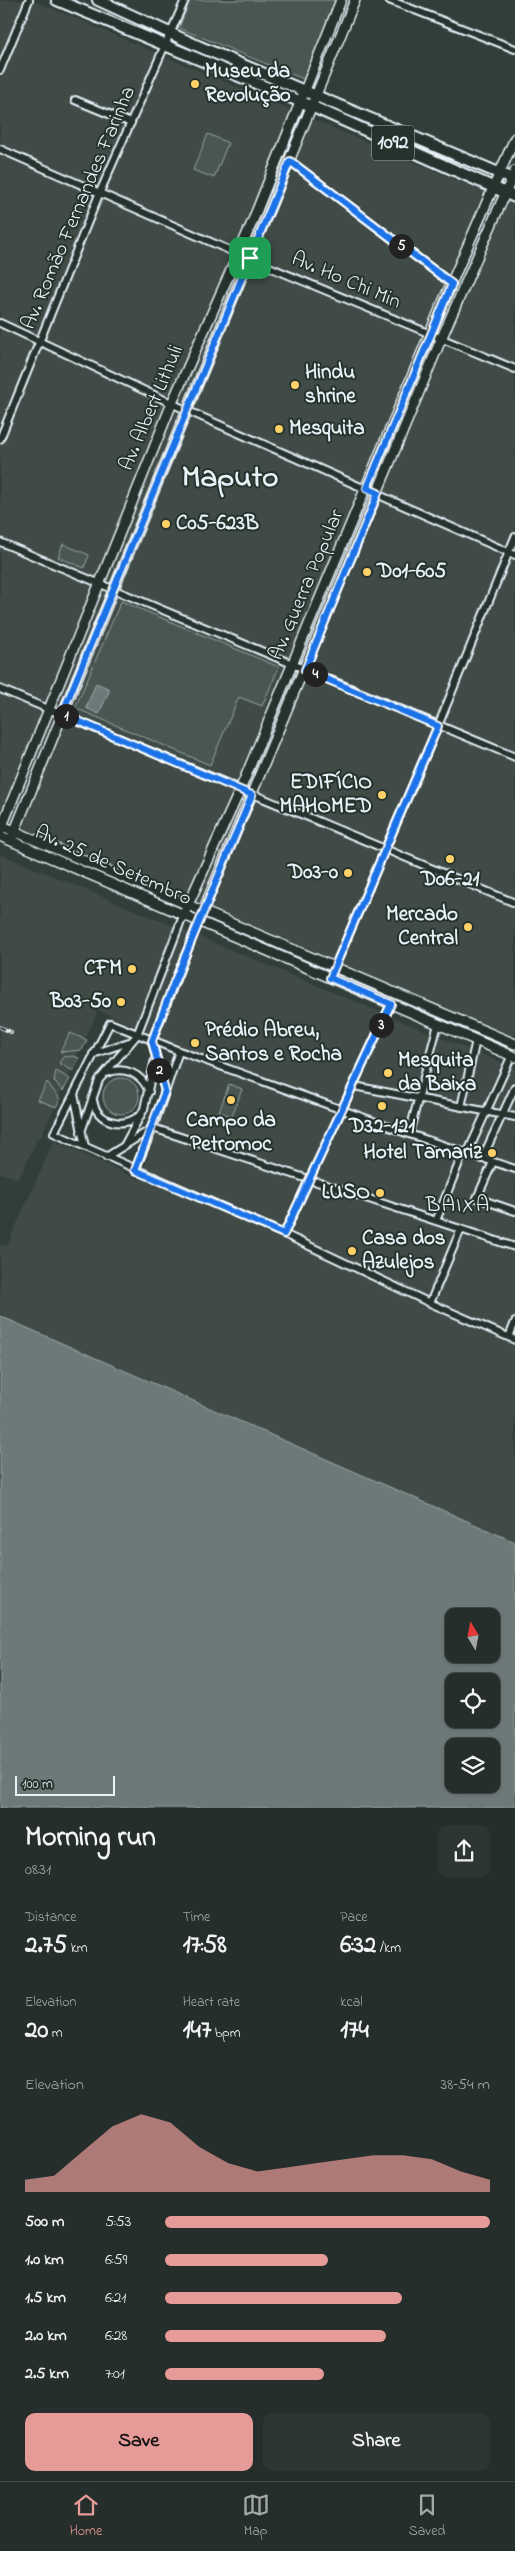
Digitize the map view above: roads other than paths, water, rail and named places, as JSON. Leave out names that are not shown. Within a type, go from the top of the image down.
[{"type":"main road","name":"1092","points":[[57,0],[311,106],[494,188]]},
{"type":"main road","name":"1092","points":[[98,0],[305,91],[500,173]]},
{"type":"main road","name":"Av. Albert Lithuli","points":[[1,827],[172,403],[238,254],[341,0]]},
{"type":"main road","name":"Av. Albert Lithuli","points":[[12,836],[356,0]]},
{"type":"main road","name":"Av. Guerra Popular","points":[[183,916],[240,790],[515,138]]},
{"type":"main road","points":[[500,173],[514,176]]},
{"type":"main road","name":"Av. Guerra Popular","points":[[198,922],[305,670],[442,337],[510,195],[514,176]]},
{"type":"main road","points":[[494,188],[510,195]]},
{"type":"main road","name":"Av. 25 de Setembro","points":[[1,827],[12,836],[183,916],[476,1040],[514,1053]]},
{"type":"main road","name":"Av. 25 de Setembro","points":[[0,836],[12,836],[203,911],[515,1044]]},
{"type":"street","points":[[0,70],[29,0]]},
{"type":"street","name":"Av. Romão Fernandes Farinha","points":[[0,439],[41,342],[100,192],[185,0]]},
{"type":"street","points":[[389,0],[515,49]]},
{"type":"street","points":[[75,100],[131,123]]},
{"type":"street","name":"Av. Ho Chi Min","points":[[0,149],[238,254],[442,337],[515,369]]},
{"type":"street","points":[[290,161],[452,284]]},
{"type":"street","points":[[0,323],[186,410],[512,553]]},
{"type":"street","points":[[330,978],[384,848],[512,553],[515,537]]},
{"type":"street","points":[[0,542],[515,757]]},
{"type":"street","points":[[0,688],[240,790],[515,903]]},
{"type":"street","name":"Av. Guerra Popular","points":[[81,1132],[98,1080],[137,1035],[183,916]]},
{"type":"street","name":"Av. Guerra Popular","points":[[152,1041],[198,922]]},
{"type":"street","points":[[284,1234],[391,1004]]},
{"type":"street","points":[[515,1169],[409,1134],[179,1051],[110,1024],[54,1133],[284,1234],[430,1303],[512,1338],[515,1322]]},
{"type":"street","points":[[409,1134],[438,1024]]},
{"type":"street","points":[[461,1107],[476,1040]]},
{"type":"street","points":[[152,1041],[165,1091]]},
{"type":"street","name":"Av. Guerra Popular","points":[[93,1054],[129,1042]]},
{"type":"street","points":[[135,1170],[153,1128],[179,1051]]},
{"type":"street","points":[[436,1222],[465,1153],[514,1053]]},
{"type":"street","points":[[124,1147],[141,1114],[149,1092],[156,1056]]},
{"type":"street","points":[[104,1073],[122,1070],[131,1072],[139,1076],[149,1092]]},
{"type":"street","points":[[354,1086],[515,1117]]},
{"type":"street","points":[[482,1159],[515,1087]]},
{"type":"street","points":[[74,1093],[85,1148]]},
{"type":"street","points":[[92,1096],[98,1113],[114,1123],[125,1123],[141,1114]]},
{"type":"street","points":[[106,1156],[153,1128]]},
{"type":"street","points":[[153,1128],[309,1181],[515,1247]]},
{"type":"street","points":[[493,1162],[477,1198],[515,1211]]},
{"type":"street","points":[[430,1303],[461,1229]]},
{"type":"railway","points":[[0,1027],[11,1032]]},
{"type":"place","name":"Museu da Revolução","points":[[195,84]]},
{"type":"place","name":"Hindu shrine","points":[[295,385]]},
{"type":"place","name":"Mesquita","points":[[279,429]]},
{"type":"place","name":"C05-623B","points":[[166,524]]},
{"type":"place","name":"D01-605","points":[[367,572]]},
{"type":"place","name":"EDIFÍCIO MAHOMED","points":[[382,795]]},
{"type":"place","name":"D06-21","points":[[450,859]]},
{"type":"place","name":"D03-0","points":[[348,873]]},
{"type":"place","name":"Mercado Central","points":[[468,927]]},
{"type":"place","name":"CFM","points":[[132,969]]},
{"type":"place","name":"B03-50","points":[[121,1002]]},
{"type":"place","name":"Prédio Abreu, Santos e Rocha","points":[[195,1043]]},
{"type":"place","name":"Mesquita da Baixa","points":[[388,1073]]},
{"type":"place","name":"Campo da Petromoc","points":[[231,1100]]},
{"type":"place","name":"D32-121","points":[[382,1106]]},
{"type":"place","name":"Hotel Tamariz","points":[[492,1153]]},
{"type":"place","name":"LUSO","points":[[380,1193]]},
{"type":"place","name":"Casa dos Azulejos","points":[[352,1251]]},
{"type":"district","name":"Maputo","points":[[230,478]]},
{"type":"district","name":"BAIXA","points":[[458,1206]]}]
